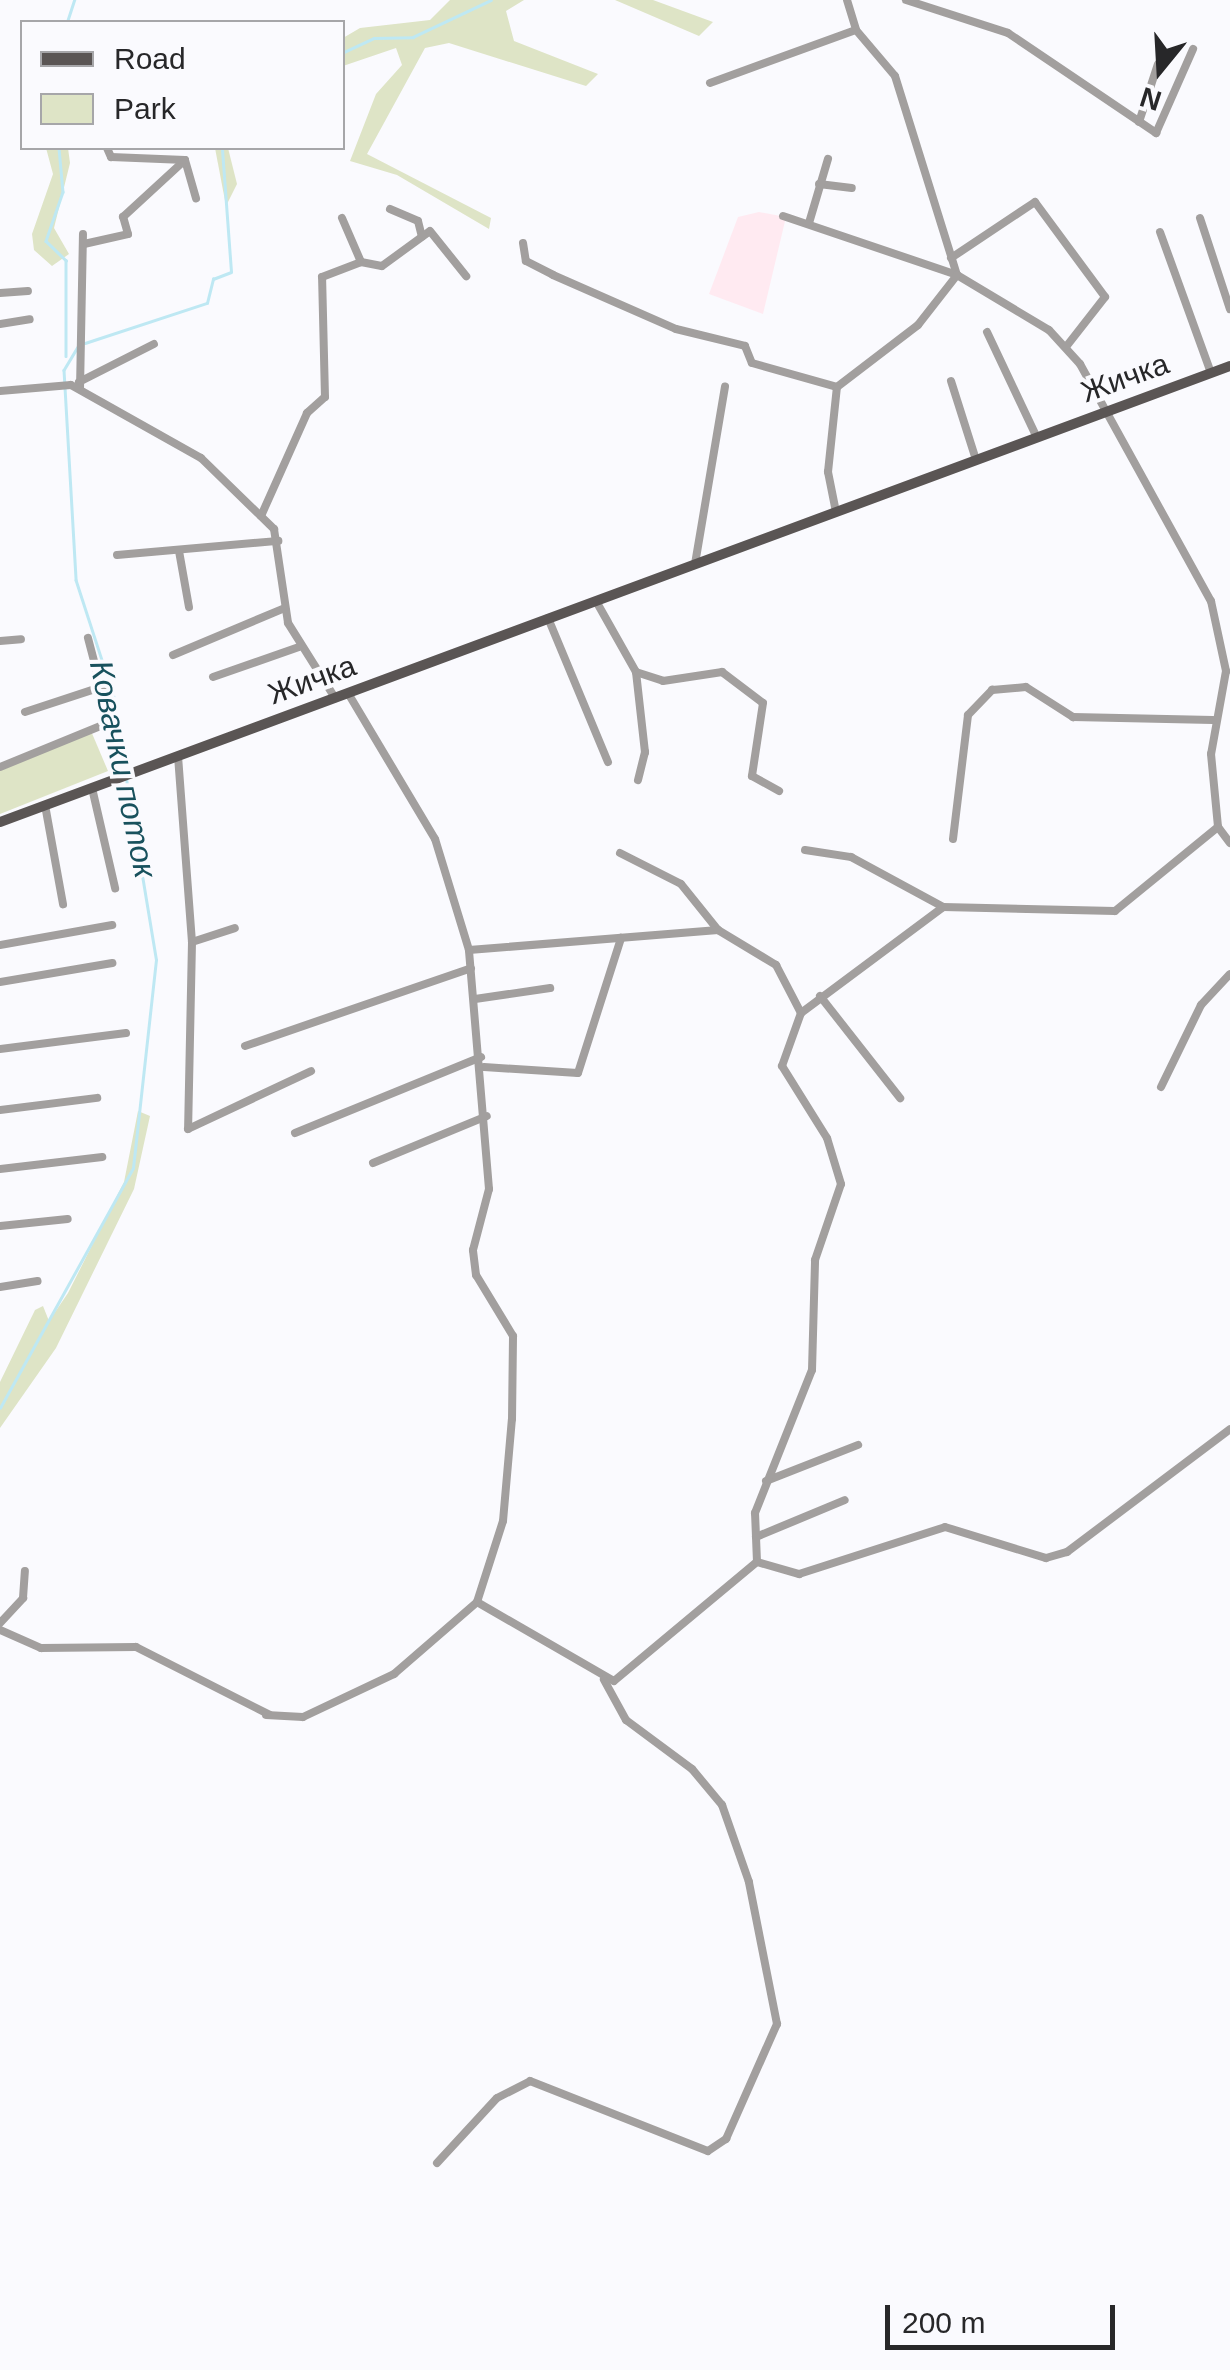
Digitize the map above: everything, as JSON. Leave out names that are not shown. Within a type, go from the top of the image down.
[{"type":"main road","name":"Жичка","points":[[0,822],[1230,366]]},
{"type":"street","points":[[847,0],[856,30],[896,76],[958,275]]},
{"type":"street","points":[[906,0],[1002,30],[1156,133],[1193,49]]},
{"type":"street","points":[[710,83],[856,30]]},
{"type":"street","points":[[1139,122],[1158,64]]},
{"type":"street","points":[[108,150],[111,158],[182,154]]},
{"type":"street","points":[[182,154],[196,198]]},
{"type":"street","points":[[77,386],[83,239],[128,234],[123,217],[182,154]]},
{"type":"street","points":[[809,223],[828,160]]},
{"type":"street","points":[[819,184],[852,188]]},
{"type":"street","points":[[951,258],[1034,202],[1104,298],[1066,347]]},
{"type":"street","points":[[390,209],[418,221],[422,237]]},
{"type":"street","points":[[784,216],[958,275],[1066,347],[1108,410],[1212,602],[1226,671],[1213,720],[1218,828],[1230,843]]},
{"type":"street","points":[[342,218],[361,262]]},
{"type":"street","points":[[1200,218],[1230,309]]},
{"type":"street","points":[[261,516],[307,413],[325,397],[322,277],[361,262],[382,266],[430,231],[466,276]]},
{"type":"street","points":[[1160,232],[1211,374]]},
{"type":"street","points":[[523,243],[526,261],[553,275],[676,328],[746,346],[752,363],[836,387]]},
{"type":"street","points":[[836,512],[828,472],[836,387],[918,324],[958,275]]},
{"type":"street","points":[[0,293],[28,291]]},
{"type":"street","points":[[0,324],[30,319]]},
{"type":"street","points":[[987,332],[1037,438]]},
{"type":"street","points":[[77,386],[154,344]]},
{"type":"street","points":[[951,380],[976,460]]},
{"type":"street","points":[[0,391],[57,383],[77,386],[201,458],[261,516],[278,541],[285,608],[299,647],[334,698]]},
{"type":"street","points":[[695,564],[725,387]]},
{"type":"street","points":[[117,556],[278,541]]},
{"type":"street","points":[[179,551],[189,607]]},
{"type":"street","points":[[596,600],[636,672],[645,752],[638,780]]},
{"type":"street","points":[[173,655],[285,608]]},
{"type":"street","points":[[548,618],[608,762]]},
{"type":"street","points":[[0,767],[108,724],[104,686],[88,638]]},
{"type":"street","points":[[0,641],[21,639]]},
{"type":"street","points":[[213,677],[299,647]]},
{"type":"street","points":[[636,672],[663,681],[722,672],[763,703],[752,776],[779,790]]},
{"type":"street","points":[[24,712],[104,686]]},
{"type":"street","points":[[952,839],[968,715],[992,690],[1026,686],[1073,717],[1213,720]]},
{"type":"street","points":[[25,1571],[23,1598],[0,1627],[41,1648],[136,1647],[270,1716],[303,1717],[394,1674],[478,1602],[502,1521],[512,1419],[513,1336],[474,1258],[489,1189],[476,999],[468,950],[435,840],[348,693]]},
{"type":"street","points":[[178,756],[192,942],[188,1129],[311,1071]]},
{"type":"street","points":[[92,788],[115,888]]},
{"type":"street","points":[[45,805],[63,904]]},
{"type":"street","points":[[805,850],[851,856],[943,906],[1115,911],[1218,828]]},
{"type":"street","points":[[620,852],[681,884],[718,930],[776,966],[801,1013]]},
{"type":"street","points":[[757,1562],[756,1537],[766,1481],[812,1370],[815,1260],[841,1184],[827,1138],[782,1066],[801,1013],[943,906]]},
{"type":"street","points":[[0,944],[112,925]]},
{"type":"street","points":[[192,942],[235,928]]},
{"type":"street","points":[[468,950],[718,930]]},
{"type":"street","points":[[296,1133],[483,1062],[578,1074],[621,938]]},
{"type":"street","points":[[0,982],[112,964]]},
{"type":"street","points":[[245,1046],[471,968]]},
{"type":"street","points":[[1161,1087],[1201,1005],[1230,974]]},
{"type":"street","points":[[476,999],[550,988]]},
{"type":"street","points":[[820,996],[900,1098]]},
{"type":"street","points":[[0,1049],[126,1034]]},
{"type":"street","points":[[0,1110],[97,1098]]},
{"type":"street","points":[[374,1163],[487,1116]]},
{"type":"street","points":[[0,1169],[102,1158]]},
{"type":"street","points":[[0,1226],[68,1219]]},
{"type":"street","points":[[0,1287],[38,1282]]},
{"type":"street","points":[[757,1562],[800,1574],[945,1527],[1046,1558],[1067,1552],[1230,1430]]},
{"type":"street","points":[[766,1481],[858,1445]]},
{"type":"street","points":[[756,1537],[845,1500]]},
{"type":"street","points":[[604,1680],[628,1677],[757,1562]]},
{"type":"street","points":[[437,2163],[497,2098],[530,2081],[708,2151],[726,2139],[778,2024],[749,1882],[722,1805],[692,1769],[626,1720],[604,1680],[529,1624],[478,1602]]},
{"type":"shaded area","points":[[759,212],[786,217],[763,314],[709,294],[738,217]]},
{"type":"green space","points":[[450,0],[524,0],[506,11],[514,41],[598,74],[586,86],[449,43],[425,48],[367,154],[491,218],[489,229],[397,175],[350,161],[376,94],[402,65],[396,48],[345,65],[345,37],[360,28],[430,20]]},
{"type":"green space","points":[[615,0],[653,0],[713,22],[699,36]]},
{"type":"green space","points":[[47,150],[68,150],[70,163],[54,228],[69,254],[52,266],[34,250],[32,234],[53,174]]},
{"type":"green space","points":[[215,150],[228,150],[237,184],[226,206]]},
{"type":"green space","points":[[91,731],[108,771],[0,814],[0,767]]},
{"type":"green space","points":[[138,1111],[150,1116],[134,1189],[56,1348],[0,1428],[0,1382],[35,1310],[43,1306],[49,1321],[68,1293],[124,1182]]},
{"type":"waterway","points":[[68,20],[74,0]]},
{"type":"waterway","name":"Ковачки поток","points":[[345,52],[374,38],[413,37],[491,0]]},
{"type":"waterway","points":[[59,150],[63,192],[46,241],[66,260],[66,356]]},
{"type":"waterway","name":"Ковачки поток","points":[[85,343],[207,303],[213,279],[231,272],[222,150]]},
{"type":"waterway","name":"Ковачки поток","points":[[78,347],[64,370],[76,580],[115,700],[124,771]]},
{"type":"waterway","name":"Ковачки поток","points":[[0,1408],[133,1168],[156,960],[126,778]]}]
